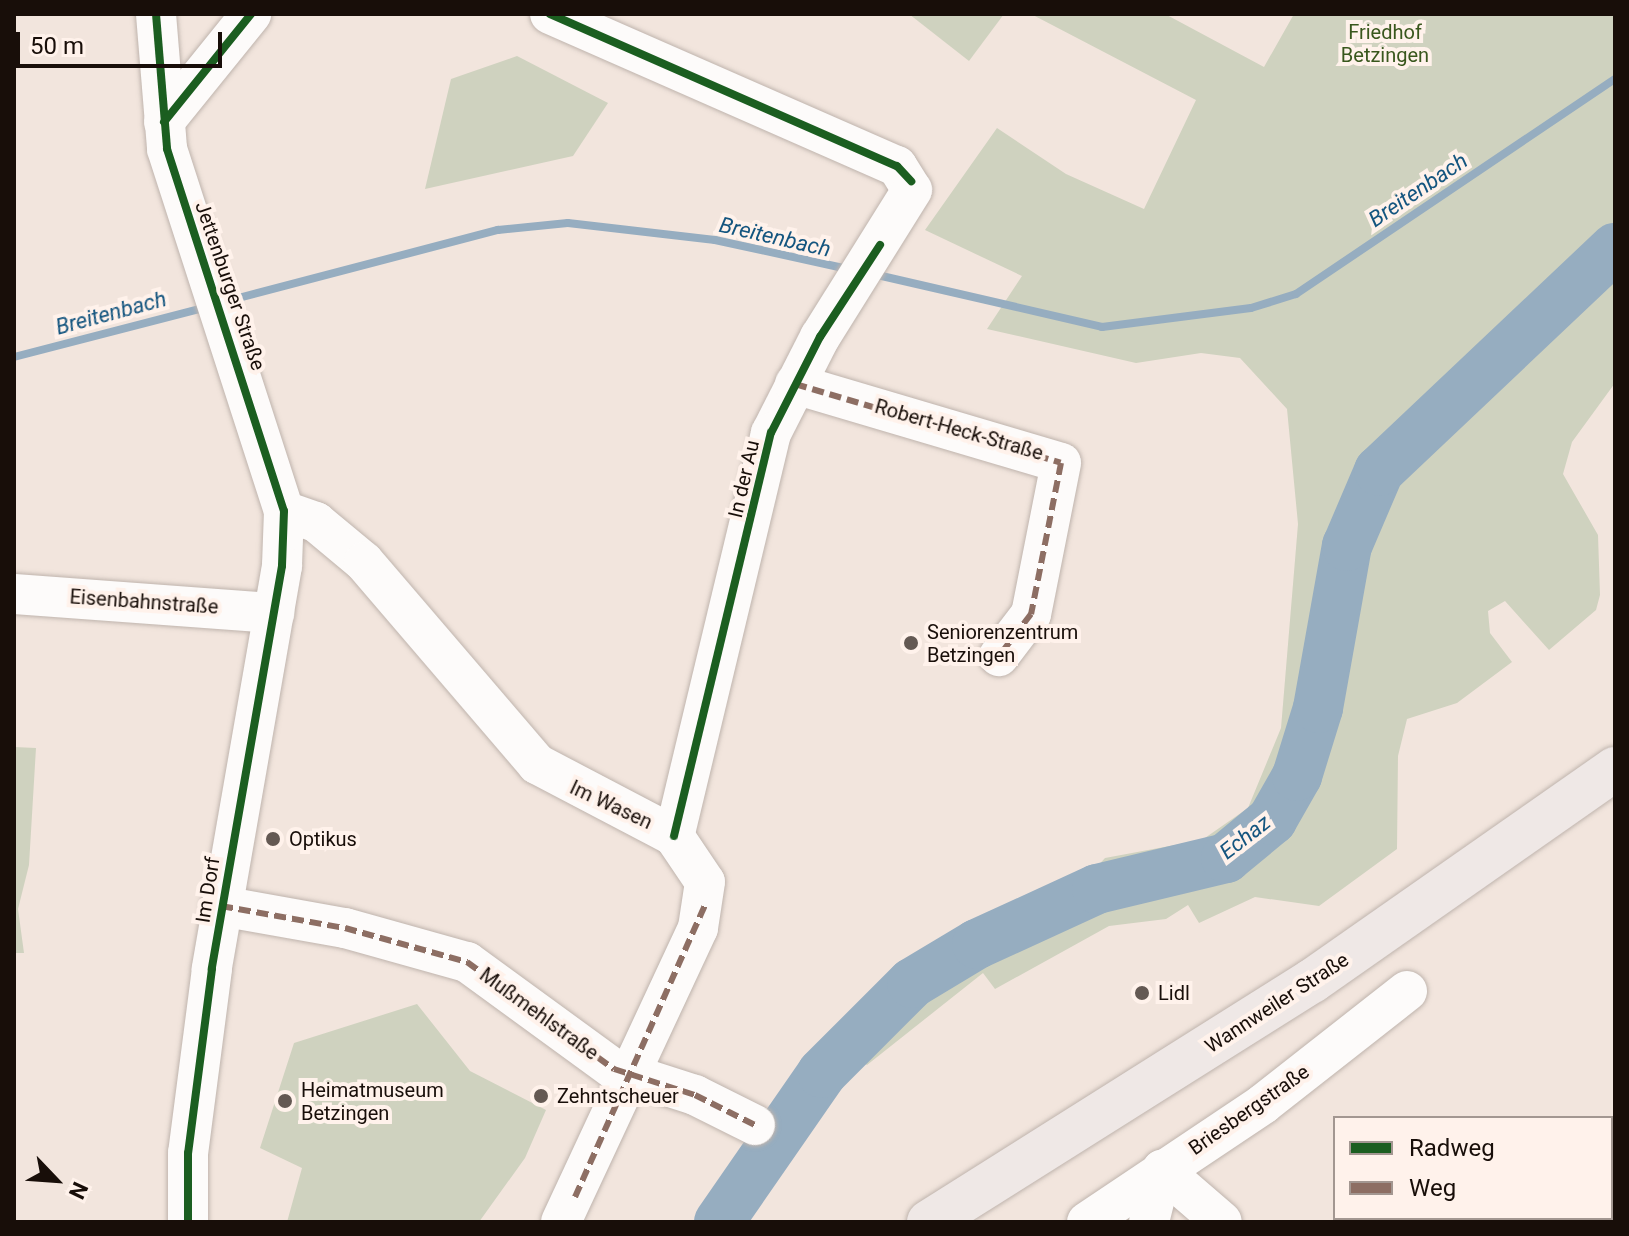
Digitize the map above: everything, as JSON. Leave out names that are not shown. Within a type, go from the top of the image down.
[{"type":"main road","name":"Wannweiler Straße","points":[[929,1222],[1300,989],[1615,769]]},
{"type":"street","points":[[164,122],[251,14]]},
{"type":"street","name":"In der Au","points":[[550,14],[897,166],[911,181],[911,201],[848,290],[771,433],[674,836]]},
{"type":"street","name":"Jettenburger Straße","points":[[154,15],[164,122],[284,511],[282,566]]},
{"type":"street","name":"Robert-Heck-Straße","points":[[795,384],[1061,463],[1031,614],[999,656]]},
{"type":"street","name":"Im Wasen","points":[[284,511],[316,522],[364,562],[537,764],[584,795],[674,836],[697,862],[705,905],[630,1076],[561,1222]]},
{"type":"street","name":"Im Dorf","points":[[188,1222],[188,1153],[221,906],[282,566]]},
{"type":"street","name":"Eisenbahnstraße","points":[[14,594],[274,613]]},
{"type":"street","name":"Mußmehlstraße","points":[[221,906],[345,928],[467,962],[630,1076],[695,1095],[755,1125]]},
{"type":"street","name":"Briesbergstraße","points":[[1087,1222],[1263,1104],[1407,991]]},
{"type":"street","points":[[1149,1222],[1162,1170],[1222,1222]]},
{"type":"green space","points":[[909,14],[1004,14],[969,61]]},
{"type":"green space","name":"Friedhof Betzingen","points":[[1031,14],[1165,14],[1264,67],[1294,14],[1615,14],[1615,383],[1572,442],[1563,474],[1598,535],[1600,595],[1596,610],[1549,650],[1505,601],[1488,611],[1490,633],[1512,662],[1457,703],[1407,719],[1398,756],[1397,849],[1319,906],[1255,897],[1199,923],[1188,905],[1166,919],[1109,926],[995,989],[983,973],[867,1065],[848,1051],[907,995],[1044,924],[1105,858],[1202,840],[1248,808],[1281,728],[1298,524],[1287,409],[1240,358],[1201,353],[1136,363],[987,329],[1022,276],[925,230],[997,128],[1066,174],[1144,209],[1196,100]]},
{"type":"green space","points":[[517,56],[608,103],[573,156],[425,189],[451,79]]},
{"type":"green space","points":[[14,747],[36,748],[29,865],[18,909],[24,953],[14,953]]},
{"type":"green space","points":[[417,1004],[470,1071],[546,1110],[525,1158],[479,1222],[287,1222],[302,1168],[260,1148],[294,1043]]},
{"type":"waterway","name":"Breitenbach","points":[[873,274],[1102,327],[1251,308],[1296,294],[1615,79]]},
{"type":"waterway","name":"Breitenbach","points":[[227,301],[498,230],[568,223],[715,240],[848,269]]},
{"type":"waterway","name":"Echaz","points":[[719,1222],[822,1073],[912,983],[977,944],[1097,889],[1226,858],[1272,820],[1297,776],[1318,708],[1347,546],[1379,471],[1615,248]]},
{"type":"waterway","name":"Breitenbach","points":[[14,357],[207,307]]},
{"type":"marked path","points":[[795,384],[1061,463],[1031,614],[999,656]]},
{"type":"marked path","points":[[575,1197],[705,905]]},
{"type":"marked path","points":[[221,906],[345,928],[467,962],[614,1069],[695,1095],[755,1125]]},
{"type":"cycle path","points":[[156,14],[167,149],[284,511],[282,566],[212,969],[188,1153],[188,1222]]},
{"type":"cycle path","points":[[164,122],[251,14]]},
{"type":"cycle path","points":[[550,14],[897,166],[911,181]]},
{"type":"cycle path","points":[[674,836],[771,433],[820,337],[880,245]]},
{"type":"place","name":"Seniorenzentrum Betzingen","points":[[911,643]]},
{"type":"place","name":"Optikus","points":[[273,839]]},
{"type":"place","name":"Lidl","points":[[1142,993]]},
{"type":"place","name":"Zehntscheuer","points":[[541,1096]]},
{"type":"place","name":"Heimatmuseum Betzingen","points":[[285,1101]]}]
